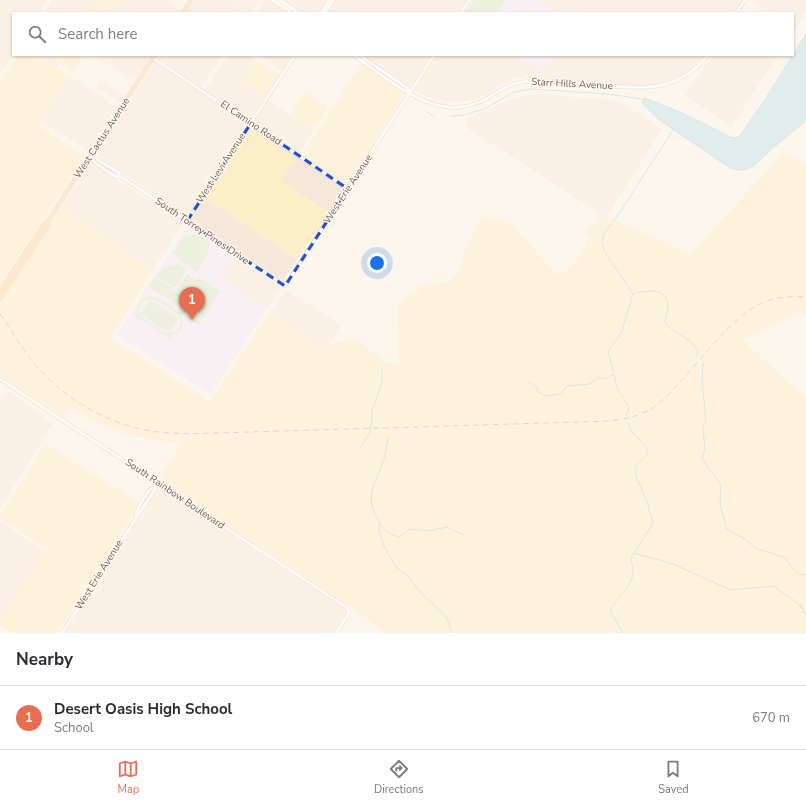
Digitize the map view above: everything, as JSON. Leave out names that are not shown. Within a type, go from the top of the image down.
[{"type":"main road","points":[[184,12],[191,0]]},
{"type":"main road","points":[[273,0],[291,12]]},
{"type":"main road","points":[[280,0],[297,12]]},
{"type":"main road","points":[[322,12],[330,0]]},
{"type":"main road","points":[[326,12],[333,0]]},
{"type":"main road","name":"West Cactus Avenue","points":[[0,291],[44,224],[48,221],[154,56]]},
{"type":"main road","name":"West Cactus Avenue","points":[[0,299],[48,226],[48,221]]},
{"type":"street","points":[[462,12],[469,0]]},
{"type":"street","points":[[737,12],[745,0]]},
{"type":"street","name":"El Camino Road","points":[[154,56],[348,189]]},
{"type":"street","name":"West Levi Avenue","points":[[187,221],[294,56]]},
{"type":"street","points":[[355,56],[410,93]]},
{"type":"street","points":[[360,56],[407,88],[410,93]]},
{"type":"street","name":"West Erie Avenue","points":[[284,286],[433,56]]},
{"type":"street","name":"Starr Hills Avenue","points":[[410,93],[433,104],[456,107],[474,104],[508,86],[530,81],[646,88],[667,84],[684,76],[696,68],[707,56]]},
{"type":"street","name":"South Torrey Pines Drive","points":[[89,157],[94,162],[116,176],[120,176],[284,286]]},
{"type":"street","name":"South Rainbow Boulevard","points":[[0,379],[344,605],[349,611],[336,633]]},
{"type":"street","name":"West Erie Avenue","points":[[62,633],[155,488],[157,482]]},
{"type":"highlighted area","points":[[251,123],[348,189],[285,286],[187,221]]},
{"type":"shaded area","points":[[0,0],[47,0],[40,12],[12,12],[12,55],[0,73]]},
{"type":"shaded area","points":[[52,0],[100,0],[93,12],[45,12]]},
{"type":"shaded area","points":[[121,0],[168,0],[180,9],[178,12],[113,12]]},
{"type":"shaded area","points":[[196,0],[226,0],[244,12],[188,12]]},
{"type":"shaded area","points":[[226,0],[258,0],[251,12],[244,12]]},
{"type":"shaded area","points":[[264,0],[271,0],[288,12],[257,12]]},
{"type":"shaded area","points":[[282,0],[328,0],[321,12],[300,12]]},
{"type":"shaded area","points":[[335,0],[466,0],[459,12],[328,12]]},
{"type":"shaded area","points":[[473,0],[742,0],[735,12],[465,12]]},
{"type":"shaded area","points":[[505,0],[537,0],[555,12],[497,12]]},
{"type":"shaded area","points":[[752,0],[806,0],[806,12],[795,29],[794,12],[770,12]]},
{"type":"shaded area","points":[[37,56],[64,56],[56,69]]},
{"type":"shaded area","points":[[96,56],[150,56],[134,81]]},
{"type":"shaded area","points":[[160,56],[221,56],[201,87],[159,58]]},
{"type":"shaded area","points":[[227,56],[251,56],[257,60],[242,83],[264,97],[250,119],[205,90]]},
{"type":"shaded area","points":[[260,56],[291,56],[282,71]]},
{"type":"shaded area","points":[[363,56],[430,56],[409,87]]},
{"type":"shaded area","points":[[436,56],[705,56],[691,70],[681,76],[660,84],[649,86],[551,80],[538,77],[517,78],[498,86],[481,98],[457,103],[429,97],[415,90]]},
{"type":"shaded area","points":[[518,56],[551,56],[548,61],[545,74]]},
{"type":"shaded area","points":[[712,56],[777,56],[732,126],[685,96]]},
{"type":"shaded area","points":[[155,62],[247,124],[187,216],[96,155]]},
{"type":"shaded area","points":[[70,76],[116,107],[89,151],[41,121]]},
{"type":"shaded area","points":[[101,81],[124,96],[120,102],[97,88]]},
{"type":"shaded area","points":[[536,94],[616,101],[625,105],[662,129],[606,217],[470,130],[468,127],[465,119],[515,98]]},
{"type":"shaded area","points":[[268,100],[313,131],[298,153],[347,187],[330,214],[280,181],[295,158],[250,128]]},
{"type":"shaded area","points":[[91,163],[184,223],[153,270],[61,207]]},
{"type":"shaded area","points":[[205,198],[297,259],[283,281],[191,220]]},
{"type":"shaded area","points":[[188,225],[234,256],[220,278],[267,308],[210,394],[117,334]]},
{"type":"shaded area","points":[[234,256],[279,286],[280,288],[267,308],[220,278]]},
{"type":"shaded area","points":[[286,290],[341,325],[329,345],[321,347],[270,313]]},
{"type":"shaded area","points":[[8,391],[53,423],[0,509],[0,404]]},
{"type":"shaded area","points":[[159,488],[345,609],[346,612],[333,633],[66,633]]},
{"type":"shaded area","points":[[0,522],[45,552],[0,623]]},
{"type":"green space","points":[[474,0],[504,0],[497,12],[467,12]]},
{"type":"green space","points":[[192,234],[198,235],[212,245],[198,271],[196,272],[172,253],[183,237]]},
{"type":"green space","points":[[176,264],[187,269],[176,287],[156,276],[165,267]]},
{"type":"green space","points":[[187,274],[197,280],[199,277],[221,291],[199,325],[180,313],[183,320],[182,327],[181,330],[175,335],[171,336],[173,338],[172,340],[133,315],[135,313],[137,314],[137,306],[141,299],[151,296],[161,300],[179,312],[181,307],[148,286],[154,277],[177,290]],"holes":[[[150,299],[177,315],[181,322],[177,331],[170,333],[165,332],[145,320],[139,310],[140,307],[145,301]]]},
{"type":"green space","points":[[150,300],[179,318],[169,332],[153,324],[154,322],[141,314]]},
{"type":"sand","points":[[96,0],[120,0],[112,12],[89,12]]},
{"type":"sand","points":[[16,56],[38,56],[70,76],[38,126],[85,156],[0,283],[0,83]]},
{"type":"sand","points":[[60,56],[83,56],[73,72],[57,62]]},
{"type":"sand","points":[[257,60],[280,75],[264,97],[242,83]]},
{"type":"sand","points":[[362,63],[405,93],[347,187],[302,156]]},
{"type":"sand","points":[[306,91],[328,107],[313,131],[290,116]]},
{"type":"sand","points":[[250,128],[295,158],[281,181],[330,214],[297,259],[205,198]]},
{"type":"sand","points":[[784,153],[806,164],[806,316],[802,311],[743,340],[806,399],[806,633],[381,633],[382,631],[352,607],[192,503],[159,479],[182,443],[142,438],[121,433],[70,407],[63,417],[0,376],[0,304],[61,207],[153,270],[110,338],[210,402],[259,327],[270,313],[321,347],[355,338],[384,361],[399,365],[397,305],[418,291],[419,286],[449,281],[458,274],[467,244],[483,216],[511,224],[556,274],[568,270],[577,260],[585,248],[590,236],[584,233],[591,226],[595,226],[603,215],[690,254]]},
{"type":"sand","points":[[45,444],[140,503],[57,633],[11,633],[0,625],[0,623],[47,549],[0,519],[0,515]]},
{"type":"water","points":[[806,34],[806,121],[775,146],[755,165],[747,169],[738,170],[730,168],[658,119],[642,103],[644,98],[699,121],[732,138],[739,137],[792,56],[794,56],[794,53]]},
{"type":"waterway","points":[[451,116],[464,115],[484,109],[514,92],[530,89],[608,94],[642,99]]},
{"type":"waterway","points":[[427,112],[433,116]]},
{"type":"waterway","points":[[626,415],[629,408],[618,390],[608,351],[622,332],[633,294],[604,251],[602,240],[604,234],[673,130]]},
{"type":"waterway","points":[[633,294],[655,291],[664,295],[667,299],[668,305],[665,322],[669,327],[690,341],[698,351],[696,358]]},
{"type":"waterway","points":[[703,364],[702,381],[706,420],[703,428],[705,448],[702,459],[721,485],[720,505],[727,529],[743,538],[757,549],[784,557],[798,574],[806,575]]},
{"type":"waterway","points":[[360,448],[370,432],[372,411],[382,383],[382,370]]},
{"type":"waterway","points":[[529,382],[537,387],[538,392],[547,396],[560,394],[567,386],[590,384],[597,378],[608,378],[612,375],[615,377]]},
{"type":"waterway","points":[[628,422],[631,431],[647,448],[647,454],[636,467],[636,476],[647,502],[653,523],[634,553],[673,564],[731,590],[773,586],[799,604],[806,615]]},
{"type":"waterway","points":[[388,437],[385,455],[371,496],[374,513],[384,529],[390,534],[399,537],[410,529],[428,531],[447,527],[463,535]]},
{"type":"waterway","points":[[379,522],[379,532],[384,546],[396,567],[407,575],[423,595],[446,616],[452,633]]},
{"type":"waterway","points":[[623,633],[610,611],[626,590],[633,575],[631,558],[633,553]]},
{"type":"railway","points":[[0,314],[33,362],[45,375],[73,399],[89,409],[122,424],[140,429],[165,433],[201,434],[596,421],[629,418],[655,406],[681,381],[720,337],[742,316],[753,308],[774,299],[806,297]]},
{"type":"place","name":"Desert Oasis High School","points":[[192,320]]}]
